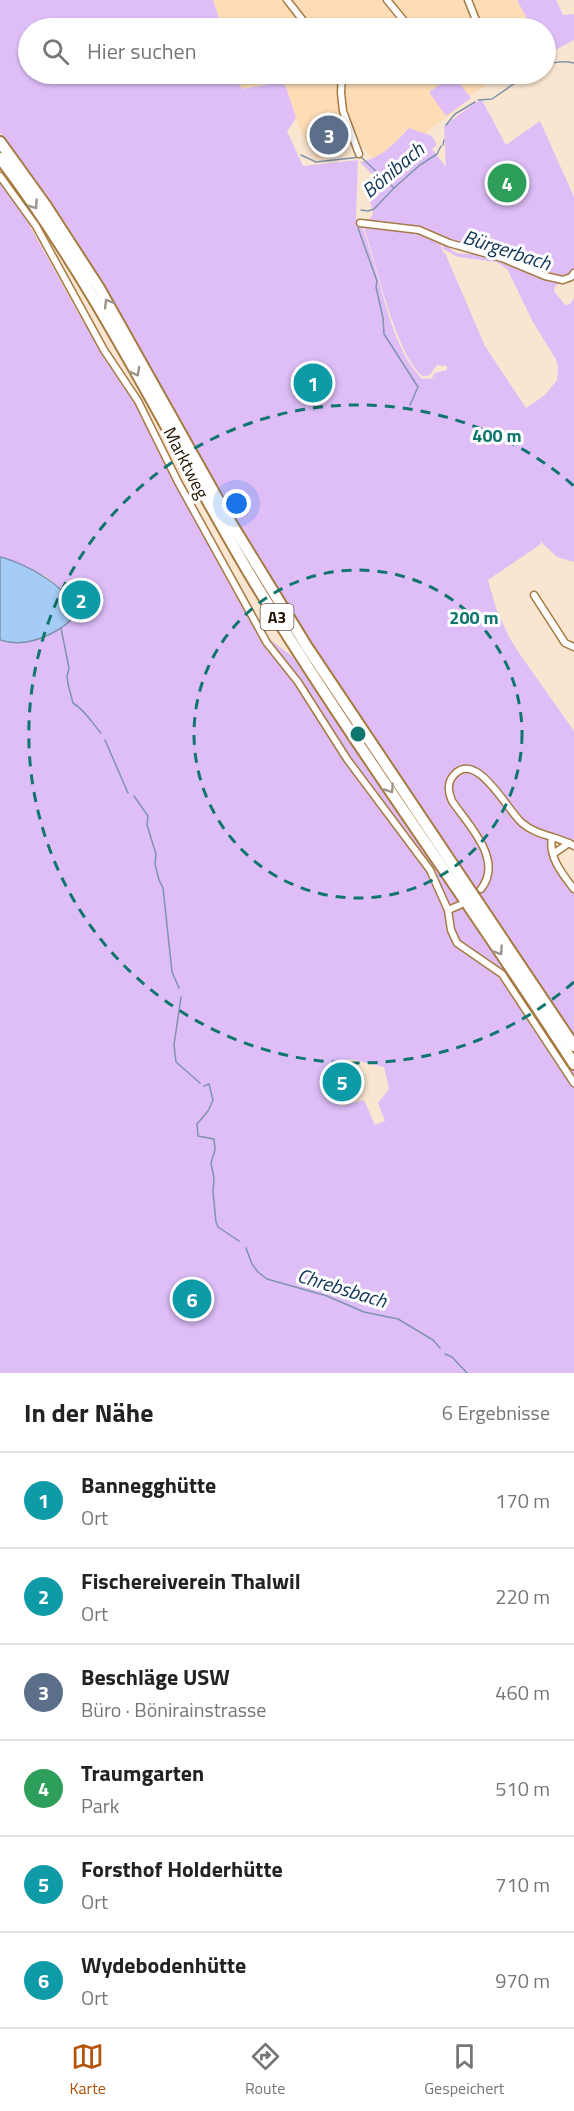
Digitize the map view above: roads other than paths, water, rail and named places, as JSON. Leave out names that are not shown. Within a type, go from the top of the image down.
[{"type":"highway","name":"A3","points":[[0,142],[94,279],[231,523],[307,647],[574,1046]]},
{"type":"highway","name":"A3","points":[[0,158],[89,290],[225,533],[288,635],[574,1064]]},
{"type":"street","points":[[287,0],[301,18]]},
{"type":"street","points":[[387,0],[402,18]]},
{"type":"street","points":[[468,0],[475,18]]},
{"type":"street","points":[[341,84],[343,111],[359,154]]},
{"type":"street","name":"Marktweg","points":[[0,176],[36,226],[104,350],[138,401],[178,482],[262,636],[298,681],[347,759],[430,870],[448,910],[451,930],[457,943],[502,974],[574,1083]]},
{"type":"street","points":[[360,223],[419,230],[449,243],[502,258],[545,276],[563,280],[574,273]]},
{"type":"street","points":[[534,594],[565,643],[574,648]]},
{"type":"street","points":[[481,890],[490,871],[489,858],[452,801],[449,792],[449,783],[453,776],[461,771],[470,769],[485,777],[521,823],[533,830],[571,844]]},
{"type":"street","points":[[552,837],[553,854],[560,871],[574,889]]},
{"type":"street","points":[[553,854],[571,844]]},
{"type":"street","points":[[448,910],[460,905]]},
{"type":"water","points":[[0,557],[21,564],[59,588],[68,598],[72,608],[71,619],[54,632],[39,639],[16,643],[0,640]]},
{"type":"waterway","name":"Bönibach","points":[[556,63],[574,63]]},
{"type":"waterway","name":"Bönibach","points":[[478,100],[492,99],[514,84]]},
{"type":"waterway","name":"Bönibach","points":[[446,125],[455,114],[475,102]]},
{"type":"waterway","name":"Bönibach","points":[[443,145],[444,140]]},
{"type":"waterway","name":"Bönibach","points":[[361,210],[374,209],[420,165],[437,154],[441,146]]},
{"type":"waterway","points":[[301,155],[316,162],[361,157],[394,188]]},
{"type":"waterway","name":"Bönibach","points":[[358,228],[377,281],[384,334],[418,387],[410,405]]},
{"type":"waterway","name":"Chrebsbach","points":[[61,628],[69,668],[68,684],[73,703],[85,713],[101,733]]},
{"type":"waterway","name":"Chrebsbach","points":[[105,740],[128,793]]},
{"type":"waterway","name":"Chrebsbach","points":[[134,796],[148,816],[147,825],[156,854],[155,864],[163,888],[172,972],[179,988]]},
{"type":"waterway","name":"Chrebsbach","points":[[181,997],[174,1045],[176,1062],[200,1083]]},
{"type":"waterway","name":"Chrebsbach","points":[[204,1086],[209,1084],[213,1100],[208,1111],[197,1124],[198,1136],[214,1139],[215,1150],[211,1163],[216,1222],[218,1227],[239,1241]]},
{"type":"waterway","name":"Chrebsbach","points":[[246,1248],[252,1264],[267,1279],[327,1296],[364,1312],[398,1319],[433,1340],[440,1348]]},
{"type":"waterway","name":"Chrebsbach","points":[[445,1354],[452,1357],[467,1373]]},
{"type":"place","name":"Beschläge USW","points":[[329,135]]},
{"type":"place","name":"Traumgarten","points":[[507,183]]},
{"type":"place","name":"Bannegghütte","points":[[313,383]]},
{"type":"place","name":"Fischereiverein Thalwil","points":[[81,600]]},
{"type":"place","name":"Forsthof Holderhütte","points":[[342,1082]]},
{"type":"place","name":"Wydebodenhütte","points":[[192,1299]]},
{"type":"water label","name":"Bürgerbach","points":[[507,250]]}]
